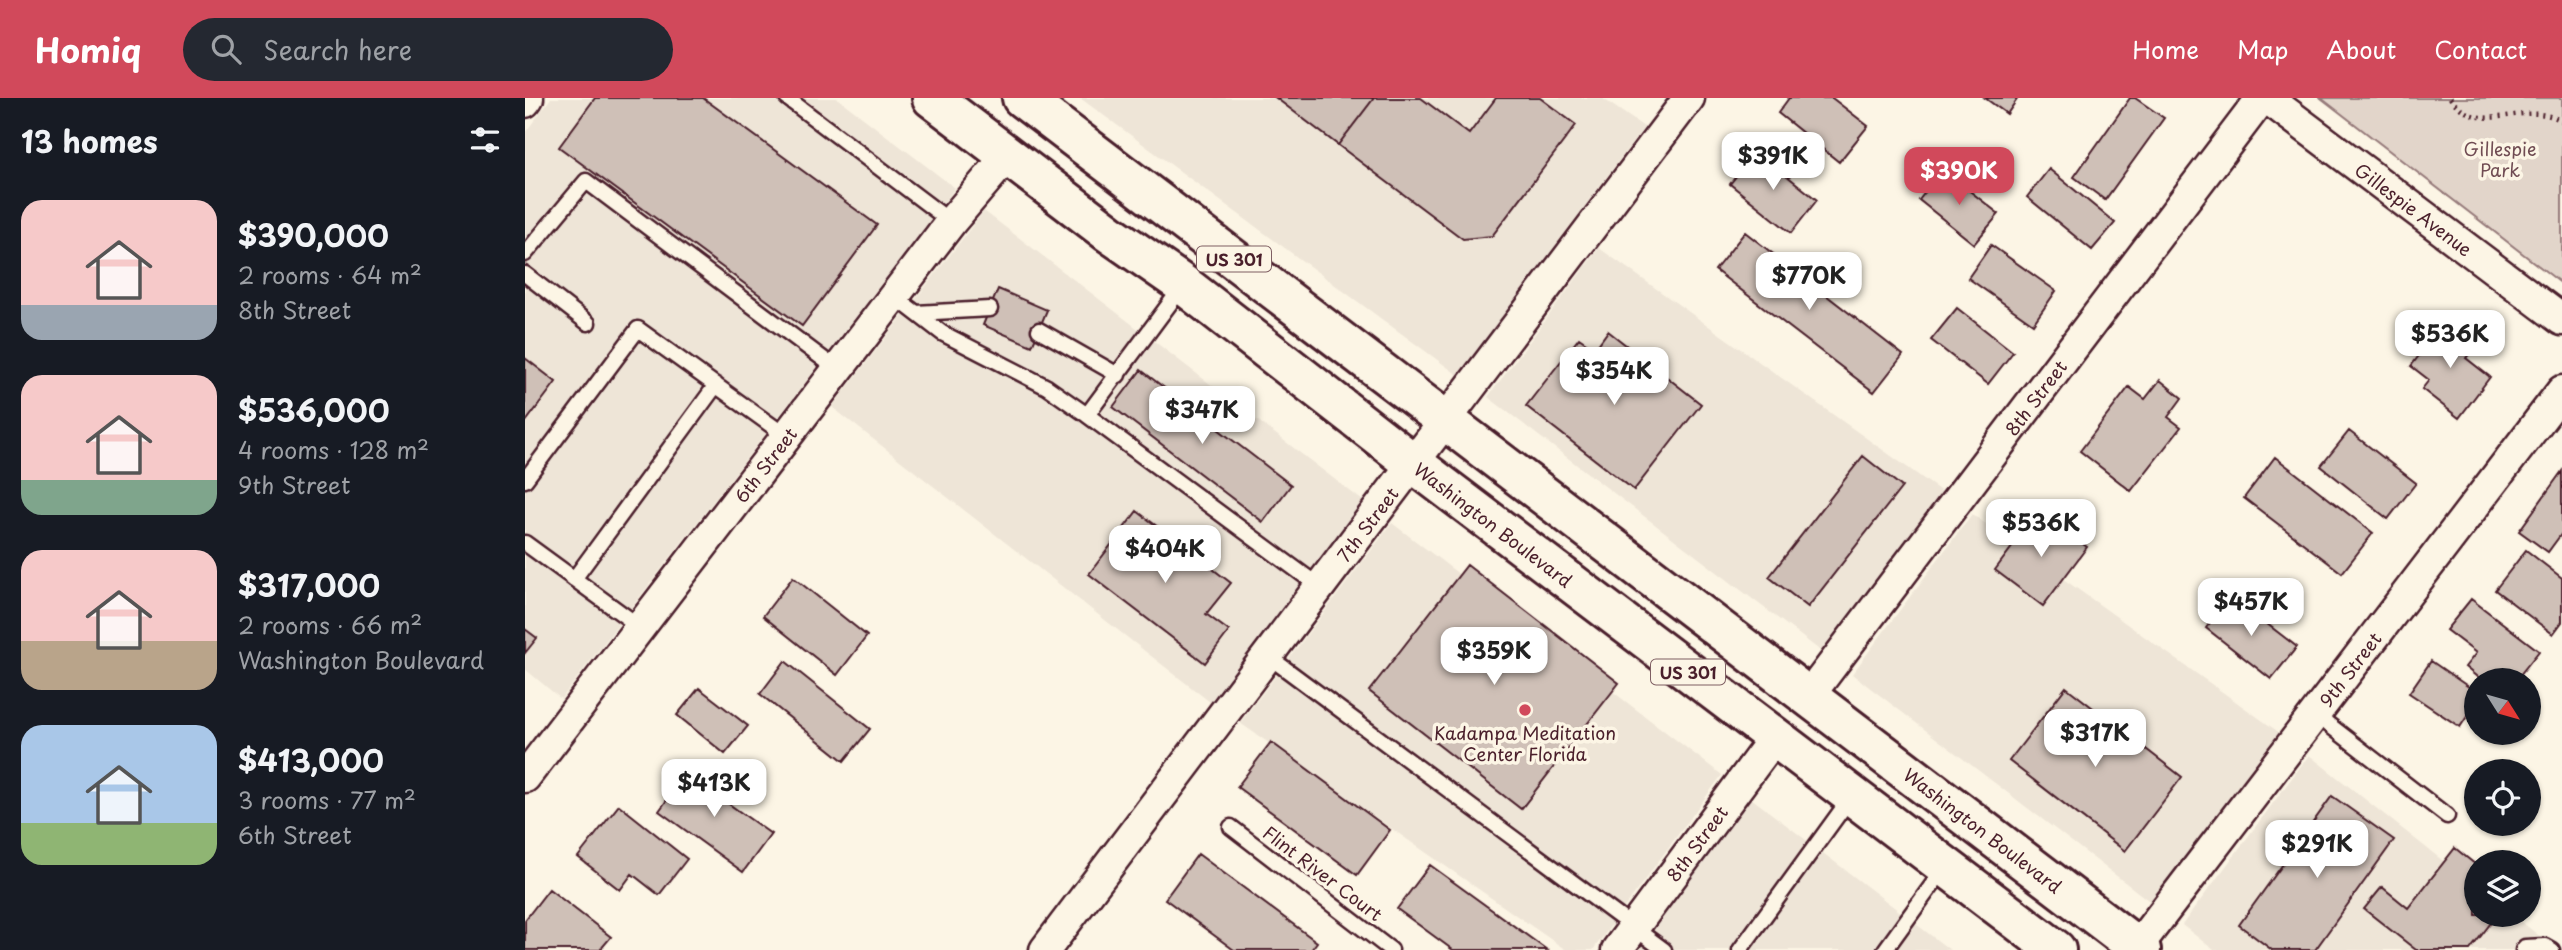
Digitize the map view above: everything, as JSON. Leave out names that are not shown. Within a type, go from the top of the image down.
[{"type":"main road","name":"Washington Boulevard","points":[[932,98],[1109,233],[1184,285],[1413,463],[2056,950]]},
{"type":"main road","name":"Washington Boulevard","points":[[1022,98],[2139,948]]},
{"type":"street","name":"7th Street","points":[[1045,950],[1689,98]]},
{"type":"street","name":"Gillespie Avenue","points":[[2264,98],[2562,320]]},
{"type":"street","name":"8th Street","points":[[1808,696],[2264,98]]},
{"type":"street","name":"6th Street","points":[[525,777],[838,370],[905,305],[951,222],[1008,155]]},
{"type":"street","name":"9th Street","points":[[2139,948],[2562,391]]},
{"type":"street","name":"8th Street","points":[[1626,938],[1775,737]]},
{"type":"lane","points":[[786,98],[951,222]]},
{"type":"lane","points":[[525,254],[586,181],[838,370]]},
{"type":"lane","points":[[525,274],[589,323]]},
{"type":"lane","points":[[1087,415],[1184,285]]},
{"type":"lane","points":[[905,305],[990,309]]},
{"type":"lane","points":[[905,305],[942,333],[1047,387],[1320,587]]},
{"type":"lane","points":[[525,480],[638,329],[786,436]]},
{"type":"lane","points":[[1039,330],[1118,375]]},
{"type":"lane","points":[[574,579],[716,385]]},
{"type":"lane","points":[[525,543],[640,627]]},
{"type":"lane","points":[[1268,656],[1626,938],[1664,950]]},
{"type":"lane","points":[[2315,714],[2447,816]]},
{"type":"lane","points":[[1740,950],[1852,796]]},
{"type":"lane","name":"Flint River Court","points":[[1231,827],[1391,950]]},
{"type":"lane","points":[[1885,950],[1945,867]]},
{"type":"lane","points":[[2523,950],[2525,947],[2545,946],[2551,950]]},
{"type":"path","points":[[2450,98],[2462,109],[2483,118],[2526,111],[2544,112],[2562,121]]},
{"type":"shaded area","points":[[551,98],[837,98],[955,188],[561,699],[525,669],[525,133]]},
{"type":"shaded area","points":[[1080,98],[1602,98],[1644,127],[1458,375]]},
{"type":"shaded area","points":[[984,211],[1363,501],[1210,702],[832,407]]},
{"type":"shaded area","points":[[1599,248],[1942,492],[1822,652],[1488,397]]},
{"type":"shaded area","points":[[1972,514],[2280,733],[2152,903],[1852,674]]},
{"type":"shaded area","points":[[1392,523],[1722,775],[1593,950],[1566,950],[1240,723]]},
{"type":"shaded area","points":[[2309,755],[2464,878],[2464,927],[2528,927],[2557,950],[2214,950],[2182,925]]},
{"type":"shaded area","points":[[1751,798],[1950,950],[1639,950]]},
{"type":"green space","name":"Gillespie Park","points":[[2321,98],[2562,98],[2562,284]]},
{"type":"building","points":[[595,98],[703,98],[877,225],[802,326],[559,147]]},
{"type":"building","points":[[1276,98],[1374,98],[1338,145]]},
{"type":"building","points":[[1374,98],[1421,98],[1469,134],[1496,98],[1540,98],[1576,125],[1492,236],[1463,239],[1338,145]]},
{"type":"building","points":[[1789,98],[1832,98],[1868,126],[1839,162],[1778,113]]},
{"type":"building","points":[[1985,98],[2018,98],[2007,114]]},
{"type":"building","points":[[2130,98],[2135,98],[2164,118],[2105,200],[2074,177]]},
{"type":"building","points":[[1756,151],[1817,200],[1791,233],[1730,184]]},
{"type":"building","points":[[2049,169],[2115,223],[2092,250],[2027,197]]},
{"type":"building","points":[[1943,170],[1999,214],[1974,244],[1919,200]]},
{"type":"building","points":[[1745,232],[1903,355],[1874,392],[1715,270]]},
{"type":"building","points":[[1991,245],[2056,291],[2033,324],[1968,278]]},
{"type":"building","points":[[998,289],[1047,310],[1032,346],[983,325]]},
{"type":"building","points":[[1957,308],[2013,352],[1988,384],[1931,340]]},
{"type":"building","points":[[2445,322],[2476,346],[2466,358],[2490,377],[2459,418],[2422,389],[2429,380],[2411,366]]},
{"type":"building","points":[[1608,331],[1701,404],[1634,490],[1526,406],[1579,338],[1595,349]]},
{"type":"building","points":[[525,358],[556,382],[525,423]]},
{"type":"building","points":[[1141,370],[1291,485],[1263,522],[1113,407]]},
{"type":"building","points":[[2160,380],[2182,398],[2168,417],[2181,427],[2131,491],[2080,451],[2129,387],[2145,399]]},
{"type":"building","points":[[2349,431],[2416,483],[2388,519],[2321,466]]},
{"type":"building","points":[[1863,456],[1902,487],[1808,607],[1769,577]]},
{"type":"building","points":[[2275,457],[2373,533],[2342,573],[2244,498]]},
{"type":"building","points":[[2562,471],[2562,533],[2548,552],[2519,531]]},
{"type":"building","points":[[1137,511],[1231,583],[1206,614],[1229,631],[1205,663],[1089,574]]},
{"type":"building","points":[[2039,511],[2087,547],[2043,606],[1995,570]]},
{"type":"building","points":[[2526,550],[2562,578],[2562,622],[2553,634],[2495,590]]},
{"type":"building","points":[[1467,565],[1619,683],[1521,809],[1369,691]]},
{"type":"building","points":[[793,577],[867,636],[837,675],[763,616]]},
{"type":"building","points":[[2231,596],[2297,647],[2271,679],[2206,628]]},
{"type":"building","points":[[2471,599],[2539,651],[2525,668],[2466,668],[2476,653],[2446,630]]},
{"type":"building","points":[[525,629],[537,638],[525,653]]},
{"type":"building","points":[[785,661],[870,729],[844,761],[760,694]]},
{"type":"building","points":[[2431,661],[2464,684],[2464,721],[2460,727],[2409,693]]},
{"type":"building","points":[[2066,687],[2182,777],[2125,851],[2009,761]]},
{"type":"building","points":[[699,688],[748,726],[725,754],[677,715]]},
{"type":"building","points":[[1271,742],[1390,830],[1357,875],[1237,787]]},
{"type":"building","points":[[693,764],[722,785],[715,794],[771,834],[743,872],[659,811]]},
{"type":"building","points":[[2332,796],[2394,840],[2315,950],[2272,950],[2239,925]]},
{"type":"building","points":[[619,805],[687,859],[659,895],[632,874],[620,890],[578,857]]},
{"type":"building","points":[[2455,848],[2464,855],[2464,927],[2488,927],[2470,950],[2416,950],[2364,909],[2382,887],[2408,908]]},
{"type":"building","points":[[1198,854],[1317,942],[1311,950],[1234,950],[1165,899]]},
{"type":"building","points":[[1430,865],[1547,950],[1453,950],[1397,909]]},
{"type":"building","points":[[549,889],[611,937],[600,950],[525,950],[525,920]]},
{"type":"place","name":"Kadampa Meditation Center Florida","points":[[1525,710]]}]
